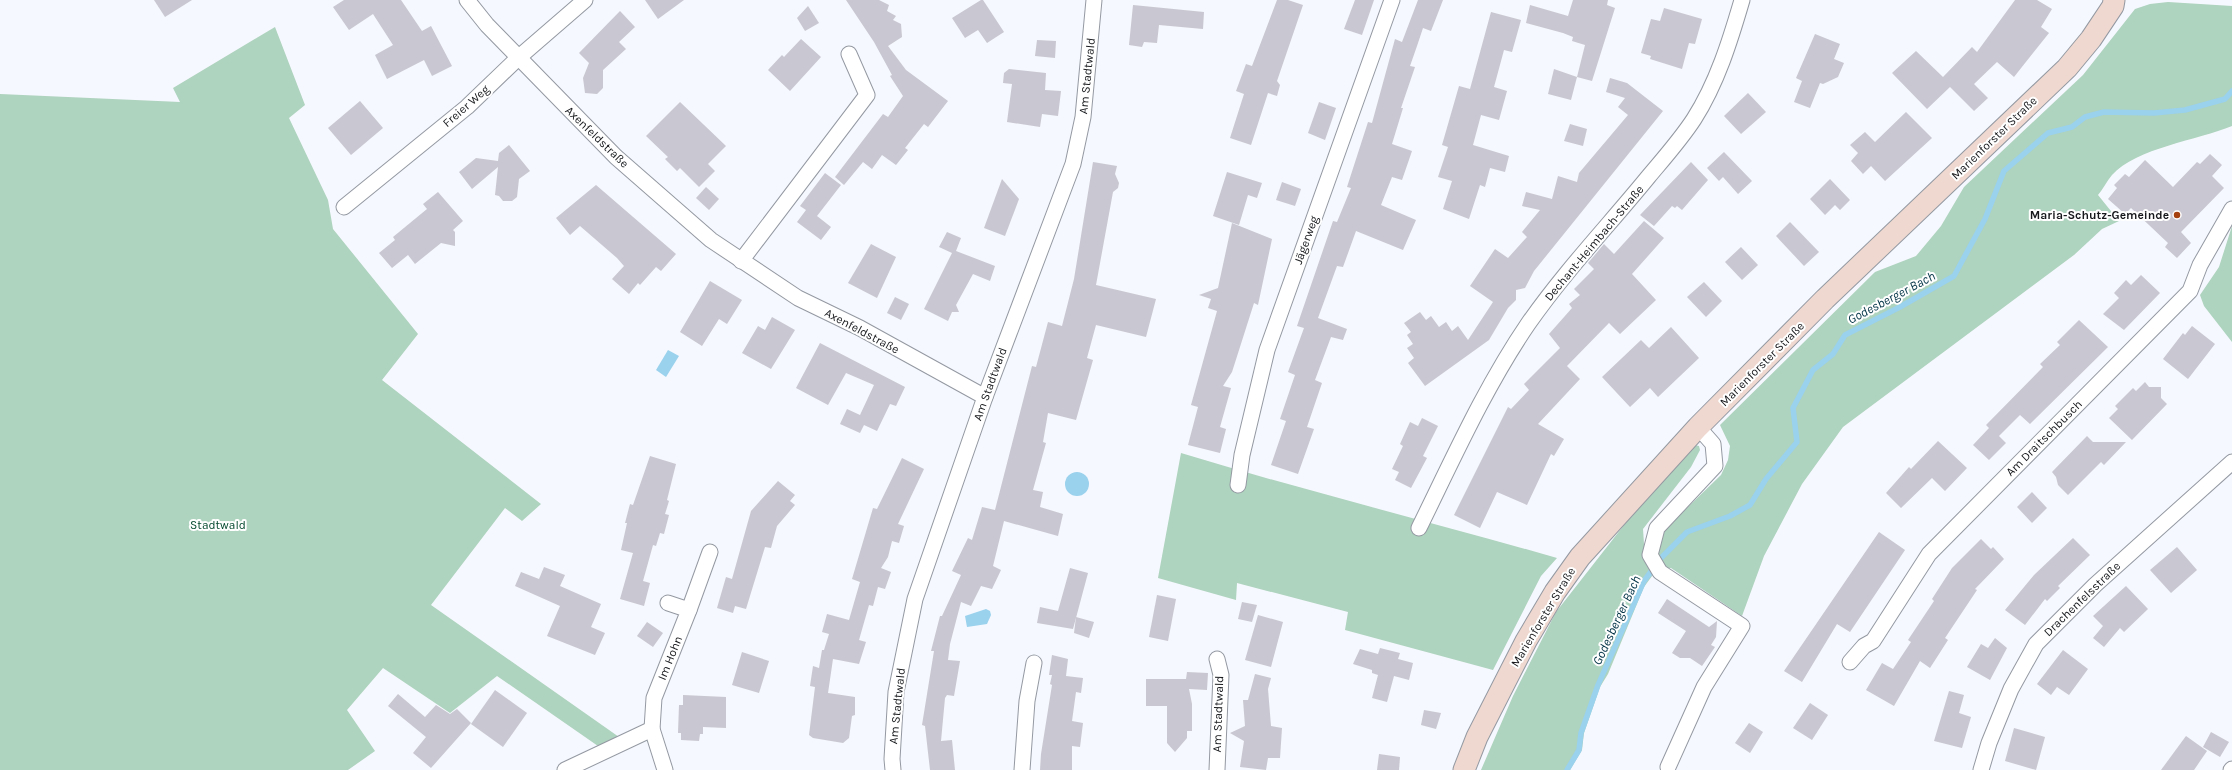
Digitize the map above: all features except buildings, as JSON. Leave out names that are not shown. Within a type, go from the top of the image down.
[{"type":"main road","name":"Marienforster Straße","points":[[1464,770],[1487,716],[1526,641],[1555,592],[1580,557],[1698,427],[1825,299],[2066,68],[2091,39],[2113,6],[2114,0]]},
{"type":"street","name":"Axenfeldstraße","points":[[467,0],[486,25],[616,157],[711,240],[740,261],[798,298],[860,328],[985,397]]},
{"type":"street","name":"Freier Weg","points":[[344,207],[467,107],[518,58],[585,0]]},
{"type":"street","name":"Am Stadtwald","points":[[893,770],[892,759],[896,692],[915,599],[985,397],[1073,164],[1083,117],[1094,0]]},
{"type":"street","name":"Jägerweg","points":[[1238,485],[1242,455],[1267,350],[1392,0]]},
{"type":"street","name":"Dechant-Heimbach-Straße","points":[[1419,528],[1498,371],[1529,323],[1567,271],[1617,215],[1675,145],[1694,119],[1719,69],[1742,0]]},
{"type":"street","points":[[740,261],[867,95],[849,54]]},
{"type":"street","name":"Am Draitschbusch","points":[[1850,662],[1864,646],[1873,641],[1929,554],[2190,291],[2200,265],[2232,209]]},
{"type":"street","points":[[1668,767],[1704,687],[1742,626],[1660,572],[1650,555],[1657,528],[1715,466],[1713,444],[1698,427]]},
{"type":"street","name":"Drachenfelsstraße","points":[[1982,770],[1989,743],[2011,689],[2036,644],[2095,585],[2232,462]]},
{"type":"street","name":"Im Hohn","points":[[665,770],[652,729],[654,698],[710,552]]},
{"type":"street","points":[[668,604],[689,610]]},
{"type":"street","name":"Am Stadtwald","points":[[1217,659],[1221,675],[1217,770]]},
{"type":"street","points":[[1022,770],[1027,701],[1034,663]]},
{"type":"street","points":[[565,770],[652,729]]},
{"type":"green space","points":[[2168,2],[2232,6],[2232,126],[2152,151],[2123,166],[2112,175],[2098,195],[2119,221],[2102,229],[2074,255],[1843,427],[1802,484],[1764,556],[1742,616],[1671,568],[1666,568],[1655,555],[1661,533],[1721,475],[1728,460],[1730,446],[1720,425],[1875,272],[1916,256],[1941,226],[1964,187],[2083,75],[2135,9],[2150,4]]},
{"type":"green space","name":"Stadtwald","points":[[275,27],[305,105],[289,118],[328,200],[333,229],[418,334],[382,380],[541,504],[522,521],[505,508],[431,605],[619,737],[598,746],[497,676],[450,713],[383,668],[347,710],[375,751],[348,770],[0,770],[0,94],[180,102],[173,88]]},
{"type":"green space","points":[[2232,226],[2232,342],[2204,306],[2200,295],[2219,267]]},
{"type":"green space","points":[[1695,445],[1699,446],[1700,450],[1691,467],[1643,529],[1645,559],[1655,572],[1644,587],[1608,674],[1600,687],[1584,733],[1582,750],[1570,770],[1481,770],[1513,696],[1556,612],[1628,520]]},
{"type":"green space","points":[[1181,453],[1557,558],[1541,576],[1493,670],[1345,630],[1348,612],[1237,583],[1236,600],[1158,578]]},
{"type":"water","points":[[668,350],[679,356],[666,377],[656,370]]},
{"type":"water","points":[[1077,472],[1085,476],[1089,484],[1085,492],[1077,496],[1069,492],[1065,484],[1069,476]]},
{"type":"water","points":[[986,609],[990,611],[991,615],[987,624],[967,627],[965,616]]},
{"type":"waterway","name":"Godesberger Bach","points":[[1567,770],[1579,750],[1581,733],[1598,685],[1644,581],[1661,558],[1687,532],[1730,516],[1750,505],[1766,479],[1797,442],[1793,408],[1813,370],[1833,354],[1845,335],[1900,307],[1954,276],[1985,219],[2004,171],[2048,133],[2072,127],[2085,117],[2104,112],[2154,113],[2185,110],[2225,99],[2232,91]]},
{"type":"place","name":"Maria-Schutz-Gemeinde","points":[[2177,215]]}]
